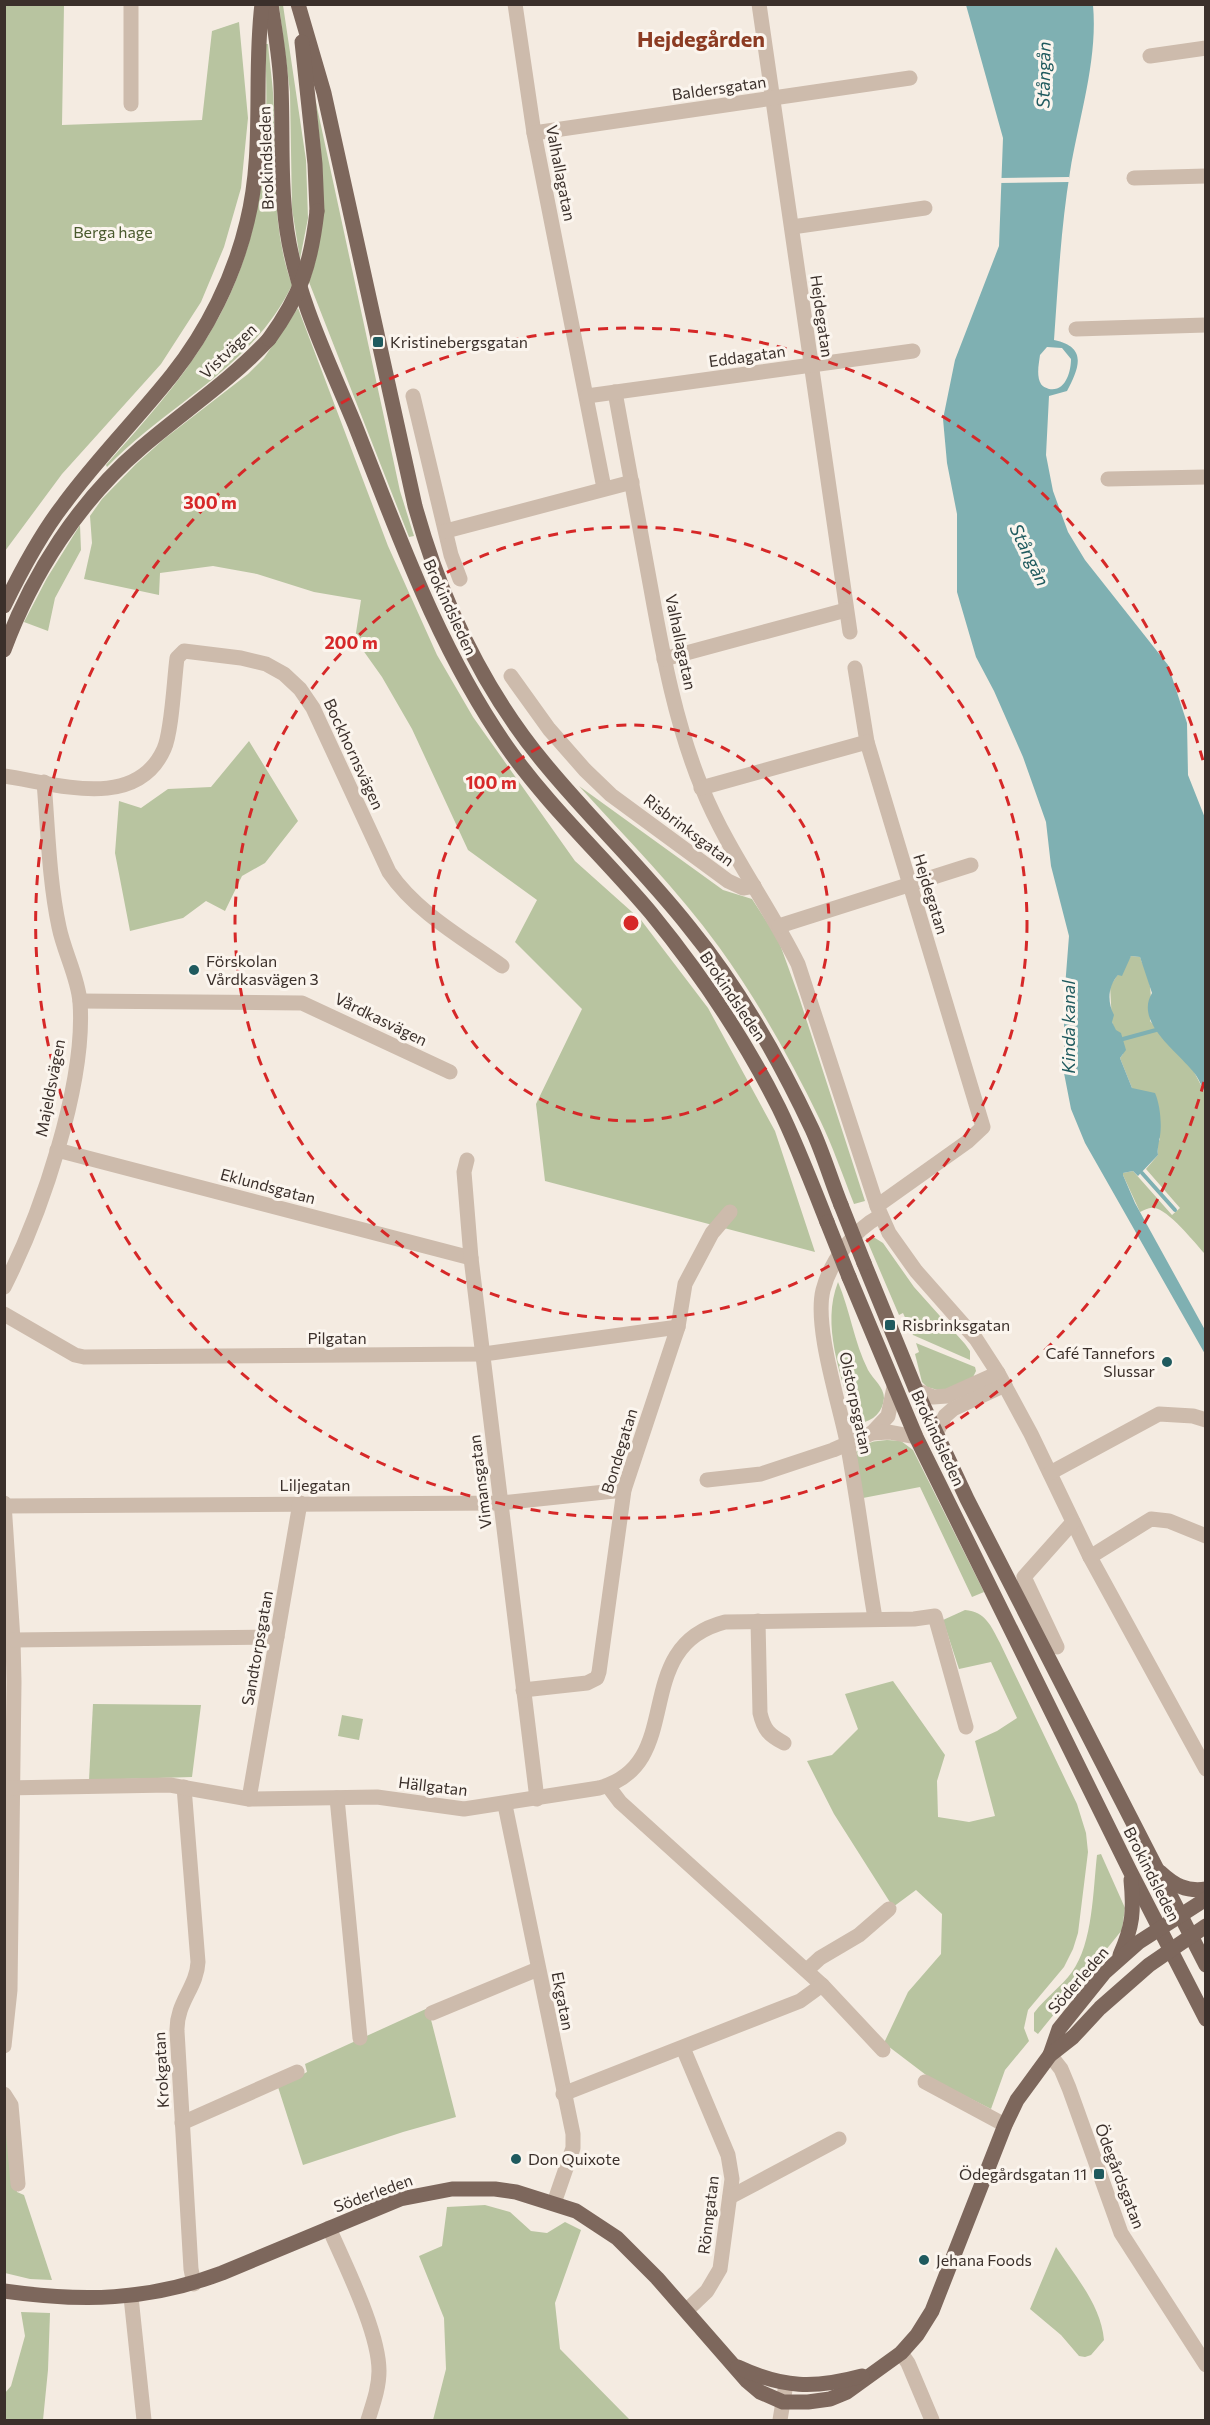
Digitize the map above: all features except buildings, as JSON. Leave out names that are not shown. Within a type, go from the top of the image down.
[{"type":"main road","name":"Vistvägen","points":[[4,606],[26,563],[63,504],[172,375],[217,306],[235,262],[248,221],[255,175],[262,4]]},
{"type":"main road","name":"Brokindsleden","points":[[271,4],[281,82],[284,200],[293,259],[309,311],[406,557],[434,620],[469,688],[508,749],[554,807],[650,912],[715,998],[751,1057],[778,1107],[916,1437],[1130,1871],[1206,2019]]},
{"type":"main road","name":"Vistvägen","points":[[4,650],[27,598],[43,570],[73,520],[95,493],[141,448],[234,374],[269,339],[298,294],[310,256],[317,211],[315,164],[299,8]]},
{"type":"main road","name":"Brokindsleden","points":[[299,8],[324,93],[415,506],[429,556],[451,611],[487,681],[517,728],[566,789],[632,860],[690,928],[735,991],[771,1051],[812,1129],[864,1263],[936,1434],[1099,1760],[1206,1965]]},
{"type":"main road","points":[[1156,1868],[1176,1885],[1190,1890],[1206,1889]]},
{"type":"main road","points":[[1119,1959],[1132,1924],[1134,1903],[1130,1871]]},
{"type":"main road","name":"Söderleden","points":[[1050,2055],[1059,2029],[1091,1988],[1119,1959],[1206,1899]]},
{"type":"main road","name":"Söderleden","points":[[4,2291],[84,2299],[131,2296],[194,2284],[400,2199],[452,2189],[495,2189],[516,2192],[576,2211],[617,2238],[634,2253],[747,2381],[760,2392],[783,2402],[808,2403],[830,2399],[847,2392],[901,2353],[917,2335],[932,2311],[1005,2125],[1017,2100],[1050,2055],[1073,2037],[1119,1990],[1170,1949],[1206,1926]]},
{"type":"main road","name":"Söderleden","points":[[735,2366],[766,2379],[786,2384],[813,2385],[842,2382],[873,2373]]},
{"type":"street","points":[[131,4],[131,104]]},
{"type":"street","name":"Valhallagatan","points":[[515,4],[534,133],[604,488]]},
{"type":"street","name":"Hejdegatan","points":[[759,4],[850,632]]},
{"type":"street","points":[[1150,56],[1206,48]]},
{"type":"street","name":"Baldersgatan","points":[[534,133],[910,78]]},
{"type":"street","points":[[1134,178],[1206,176]]},
{"type":"street","points":[[792,227],[925,208]]},
{"type":"street","points":[[1076,329],[1206,325]]},
{"type":"street","name":"Eddagatan","points":[[587,396],[913,351]]},
{"type":"street","name":"Valhallagatan","points":[[615,392],[664,659],[684,734],[701,788],[754,886]]},
{"type":"street","points":[[413,396],[459,579]]},
{"type":"street","points":[[1108,479],[1206,477]]},
{"type":"street","points":[[446,531],[632,482]]},
{"type":"street","points":[[664,659],[846,610]]},
{"type":"street","name":"Bockhornsvägen","points":[[4,776],[100,790],[112,789],[135,781],[145,773],[164,749],[177,658],[180,653],[184,651],[241,658],[266,664],[291,680],[313,708],[389,872],[399,886],[425,910],[502,966]]},
{"type":"street","name":"Hejdegatan","points":[[855,668],[867,742],[983,1127]]},
{"type":"street","name":"Risbrinksgatan","points":[[511,676],[549,729],[585,770],[611,795],[728,881],[743,888],[754,886]]},
{"type":"street","points":[[701,788],[867,742]]},
{"type":"street","name":"Majeldsvägen","points":[[4,1287],[37,1211],[57,1150],[74,1078],[78,1050],[80,1001],[59,926],[44,782]]},
{"type":"street","points":[[779,926],[971,865]]},
{"type":"street","points":[[754,886],[779,926],[798,964],[879,1211],[903,1254],[976,1339],[1002,1379],[1090,1557],[1206,1769]]},
{"type":"street","name":"Vårdkasvägen","points":[[80,1001],[302,1003],[450,1072]]},
{"type":"street","name":"Olstorpsgatan","points":[[875,1618],[847,1443],[823,1331],[821,1313],[823,1290],[831,1270],[846,1245],[864,1226],[879,1211],[983,1127]]},
{"type":"street","name":"Eklundsgatan","points":[[57,1150],[471,1258]]},
{"type":"street","name":"Vimansgatan","points":[[467,1160],[464,1172],[471,1258],[537,1799]]},
{"type":"street","name":"Bondegatan","points":[[523,1690],[587,1683],[597,1678],[624,1490],[678,1327],[685,1284],[712,1233],[730,1212]]},
{"type":"street","name":"Pilgatan","points":[[4,1314],[75,1355],[84,1357],[484,1354],[678,1327]]},
{"type":"street","points":[[916,1390],[933,1397],[946,1396],[1002,1379]]},
{"type":"street","points":[[936,1434],[945,1416],[952,1409],[1002,1379]]},
{"type":"street","points":[[872,1433],[888,1416],[894,1387]]},
{"type":"street","points":[[1050,1473],[1159,1414],[1186,1415],[1206,1420]]},
{"type":"street","points":[[707,1480],[760,1474],[872,1433],[889,1432],[916,1437]]},
{"type":"street","name":"Liljegatan","points":[[5,1504],[501,1503],[624,1490]]},
{"type":"street","name":"Sandtorpsgatan","points":[[249,1799],[300,1503]]},
{"type":"street","points":[[4,2046],[10,1990],[8,1788],[13,1640],[5,1504]]},
{"type":"street","points":[[1090,1557],[1151,1519],[1169,1521],[1206,1536]]},
{"type":"street","points":[[1057,1647],[1024,1577],[1073,1522]]},
{"type":"street","name":"Hällgatan","points":[[8,1788],[148,1785],[184,1787],[249,1799],[377,1797],[464,1809],[608,1786],[635,1767],[646,1752],[669,1668],[683,1644],[698,1632],[716,1624],[758,1621],[914,1619],[935,1616],[966,1727]]},
{"type":"street","points":[[758,1621],[763,1727],[769,1735],[784,1743]]},
{"type":"street","points":[[13,1640],[277,1637]]},
{"type":"street","points":[[608,1786],[620,1802],[822,1984],[883,2050]]},
{"type":"street","name":"Krokgatan","points":[[184,1787],[198,1956],[197,1972],[177,2015],[191,2270],[194,2284]]},
{"type":"street","points":[[337,1798],[360,2038]]},
{"type":"street","name":"Ekgatan","points":[[505,1804],[573,2142],[554,2203]]},
{"type":"street","points":[[807,1970],[820,1958],[859,1935],[889,1909]]},
{"type":"street","points":[[432,2013],[538,1969]]},
{"type":"street","points":[[563,2094],[800,2001],[822,1984]]},
{"type":"street","name":"Rönngatan","points":[[683,2048],[728,2156],[732,2179],[720,2269],[707,2291],[686,2311]]},
{"type":"street","name":"Ödegårdsgatan","points":[[1050,2055],[1061,2069],[1069,2088],[1121,2233],[1206,2365]]},
{"type":"street","points":[[182,2123],[297,2072]]},
{"type":"street","points":[[925,2082],[1005,2125]]},
{"type":"street","points":[[4,2094],[11,2105],[18,2184]]},
{"type":"street","points":[[730,2197],[839,2139]]},
{"type":"street","points":[[330,2228],[372,2333],[377,2352],[379,2370],[377,2390],[368,2421]]},
{"type":"street","points":[[131,2296],[144,2421]]},
{"type":"street","points":[[901,2353],[908,2363],[932,2421]]},
{"type":"street","points":[[780,2421],[786,2384]]},
{"type":"green space","name":"Berga hage","points":[[5,4],[64,5],[62,125],[202,120],[212,31],[239,22],[248,118],[241,188],[224,247],[201,302],[161,364],[62,474],[5,551]]},
{"type":"green space","points":[[279,5],[283,5],[306,160],[308,218],[300,259],[292,209],[290,92]]},
{"type":"green space","points":[[265,44],[268,44],[273,97],[278,222],[292,285],[275,314],[232,362],[131,444],[107,467],[106,465],[160,403],[197,353],[227,301],[241,266],[252,231],[264,158]]},
{"type":"green space","points":[[315,98],[400,491],[414,536],[409,537],[309,282],[320,236],[323,191]]},
{"type":"green space","points":[[298,308],[388,546],[437,655],[473,717],[575,861],[641,920],[708,1008],[775,1131],[815,1252],[545,1181],[536,1104],[582,1009],[515,942],[537,900],[468,850],[412,729],[382,677],[355,639],[361,600],[314,592],[257,574],[213,566],[160,573],[159,595],[84,579],[92,543],[90,516],[102,499],[164,439],[248,374],[264,358]]},
{"type":"green space","points":[[80,525],[81,550],[55,598],[48,631],[24,622],[47,578]]},
{"type":"green space","points":[[249,741],[298,821],[265,863],[242,876],[225,911],[206,901],[183,918],[130,931],[115,853],[119,801],[141,808],[168,789],[211,787]]},
{"type":"green space","points":[[579,786],[723,890],[752,899],[778,939],[865,1201],[854,1204],[809,1098],[786,1053],[733,967],[686,905]]},
{"type":"green space","points":[[1131,956],[1140,957],[1148,976],[1151,993],[1150,1021],[1193,1070],[1205,1093],[1205,1254],[1181,1227],[1160,1210],[1152,1208],[1140,1212],[1123,1175],[1123,1173],[1133,1171],[1172,1215],[1180,1208],[1146,1169],[1158,1155],[1160,1139],[1132,1088],[1120,1058],[1123,1054],[1112,1022],[1110,986]]},
{"type":"green space","points":[[866,1238],[875,1238],[883,1243],[914,1287],[965,1344],[970,1351],[970,1360],[913,1335],[903,1313],[899,1315]]},
{"type":"green space","points":[[838,1282],[863,1359],[884,1394],[879,1412],[873,1418],[860,1423],[852,1416],[834,1349],[831,1315]]},
{"type":"green space","points":[[916,1343],[975,1367],[973,1377],[945,1392],[927,1387],[922,1382],[915,1354],[919,1352]]},
{"type":"green space","points":[[887,1440],[901,1441],[913,1450],[984,1592],[972,1597],[920,1487],[863,1498],[856,1452],[870,1443]]},
{"type":"green space","points":[[965,1610],[983,1617],[1000,1643],[1077,1804],[1086,1833],[1088,1852],[1078,1933],[1073,1949],[1064,1967],[1028,2010],[1024,2028],[1029,2041],[1005,2070],[991,2109],[930,2078],[884,2043],[908,1992],[941,1954],[942,1914],[916,1890],[893,1907],[834,1814],[807,1761],[832,1755],[858,1729],[845,1694],[893,1681],[945,1755],[937,1781],[938,1817],[969,1822],[995,1816],[975,1741],[1017,1718],[991,1662],[959,1669],[943,1620]]},
{"type":"green space","points":[[93,1704],[201,1705],[192,1777],[89,1780]]},
{"type":"green space","points":[[342,1715],[363,1719],[359,1740],[338,1736]]},
{"type":"green space","points":[[1101,1854],[1125,1908],[1122,1930],[1038,2034],[1034,2031],[1034,2013],[1072,1972],[1084,1946],[1091,1916],[1097,1855]]},
{"type":"green space","points":[[428,2008],[456,2117],[303,2165],[278,2087],[307,2072],[305,2064]]},
{"type":"green space","points":[[4,2125],[10,2126],[11,2163],[17,2192],[24,2195],[52,2280],[30,2279],[5,2273]]},
{"type":"green space","points":[[485,2205],[510,2212],[531,2231],[547,2233],[565,2222],[581,2230],[555,2303],[560,2349],[630,2420],[433,2420],[446,2369],[444,2318],[419,2256],[442,2246],[447,2207]]},
{"type":"green space","points":[[1056,2247],[1093,2303],[1102,2327],[1104,2340],[1091,2355],[1085,2357],[1079,2356],[1061,2335],[1030,2309]]},
{"type":"green space","points":[[21,2312],[50,2313],[43,2420],[5,2420],[5,2393],[11,2386],[25,2336]]},
{"type":"water","points":[[966,5],[1093,5],[1093,47],[1067,193],[1054,340],[1072,348],[1078,360],[1075,374],[1067,391],[1049,396],[1046,455],[1053,491],[1068,532],[1085,560],[1168,665],[1187,723],[1188,775],[1205,818],[1205,1093],[1195,1074],[1152,1024],[1148,1003],[1152,993],[1140,957],[1131,956],[1122,976],[1118,975],[1112,984],[1110,1000],[1114,1015],[1112,1022],[1116,1030],[1121,1033],[1126,1050],[1120,1058],[1132,1088],[1155,1093],[1161,1120],[1158,1155],[1138,1176],[1133,1171],[1123,1173],[1123,1175],[1135,1203],[1205,1330],[1205,1354],[1085,1143],[1071,1109],[1064,1073],[1064,1000],[1069,936],[1051,866],[1046,822],[1023,757],[994,691],[976,657],[957,592],[957,514],[947,463],[943,419],[955,360],[999,246],[1003,138]],"holes":[[[1047,347],[1062,348],[1071,359],[1069,375],[1060,387],[1049,389],[1039,381],[1040,355]]]},
{"type":"pier","points":[[1069,177],[1069,182],[999,183],[999,178]]},
{"type":"waterway","points":[[1123,1039],[1156,1030]]},
{"type":"waterway","points":[[1142,1173],[1175,1210]]},
{"type":"place","name":"Kristinebergsgatan","points":[[378,342]]},
{"type":"place","name":"Förskolan Vårdkasvägen 3","points":[[194,970]]},
{"type":"place","name":"Risbrinksgatan","points":[[890,1325]]},
{"type":"place","name":"Café Tannefors Slussar","points":[[1167,1362]]},
{"type":"place","name":"Don Quixote","points":[[516,2159]]},
{"type":"place","name":"Ödegårdsgatan 11","points":[[1099,2174]]},
{"type":"place","name":"Jehana Foods","points":[[924,2260]]},
{"type":"district","name":"Hejdegården","points":[[701,39]]},
{"type":"water label","name":"Stångån","points":[[1044,75]]},
{"type":"water label","name":"Stångån","points":[[1029,555]]},
{"type":"water label","name":"Kinda kanal","points":[[1069,1027]]}]
